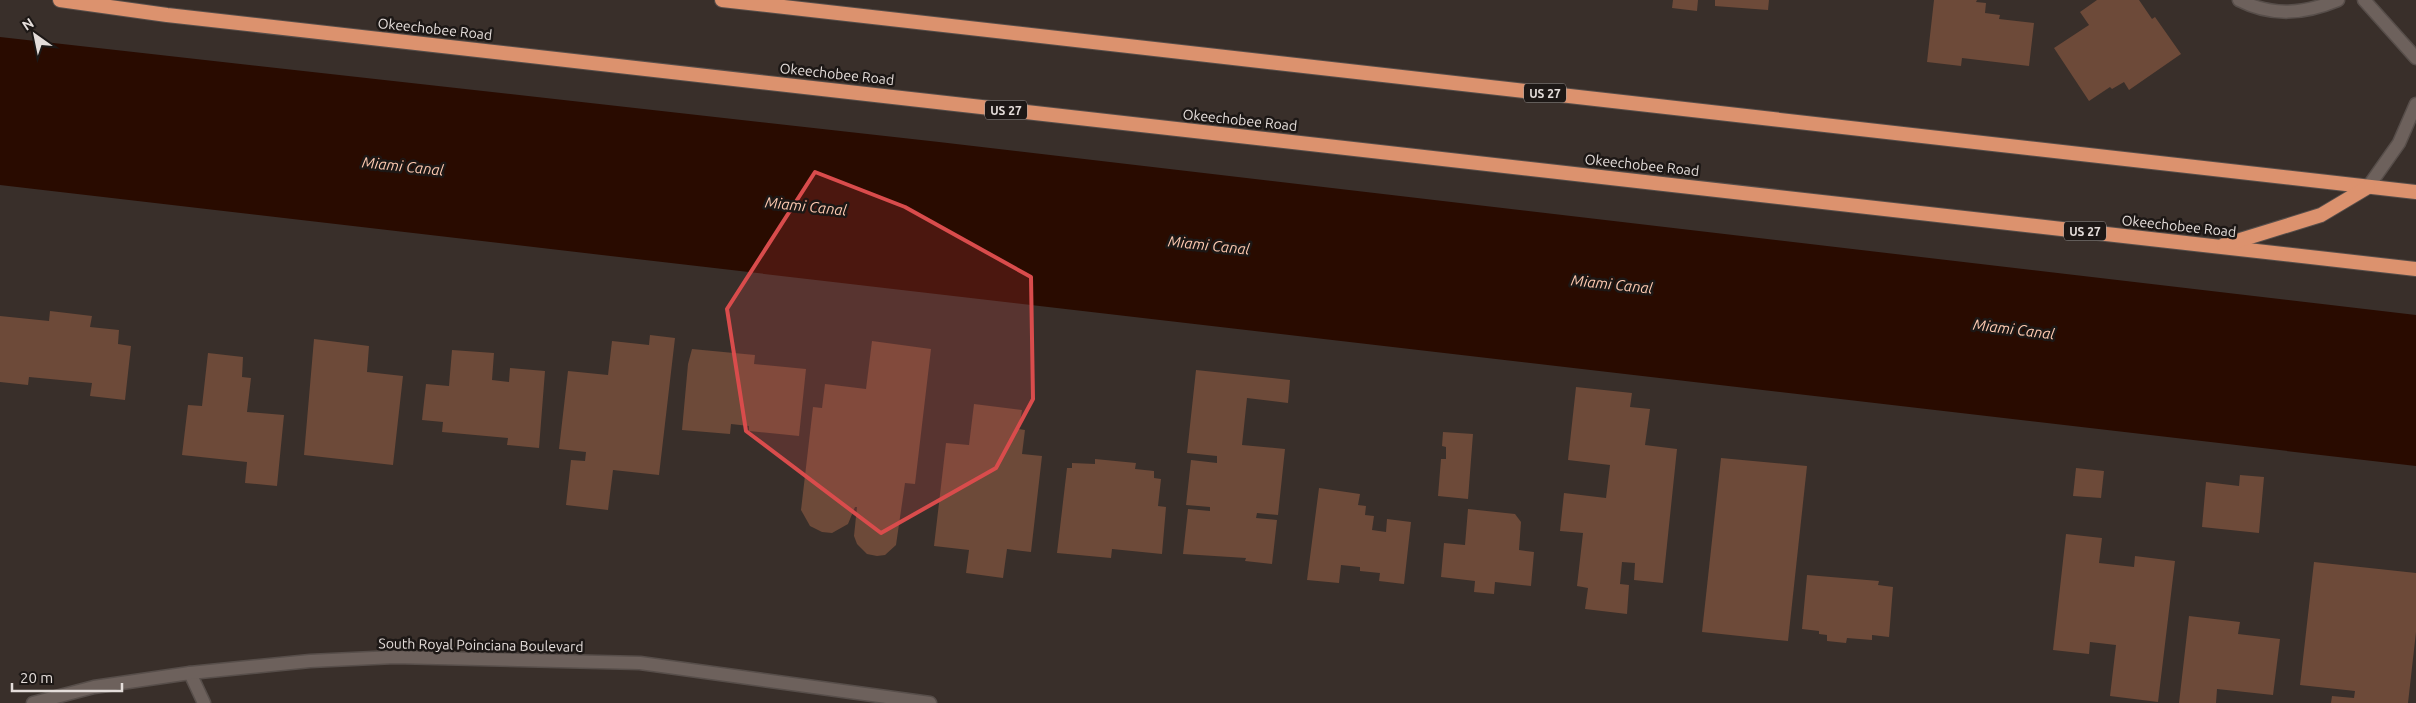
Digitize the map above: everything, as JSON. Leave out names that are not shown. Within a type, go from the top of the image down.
[{"type":"highway","name":"Okeechobee Road","points":[[60,0],[167,15],[2416,269]]},
{"type":"highway","name":"US 27","points":[[722,0],[2416,192]]},
{"type":"highway","points":[[2218,246],[2321,215],[2368,186]]},
{"type":"street","points":[[2239,0],[2251,7],[2270,12],[2289,13],[2305,12],[2338,0]]},
{"type":"street","points":[[2364,0],[2416,58]]},
{"type":"street","points":[[2368,186],[2399,143],[2416,104]]},
{"type":"street","name":"South Royal Poinciana Boulevard","points":[[33,703],[94,687],[190,672],[310,661],[394,657],[640,663],[930,703]]},
{"type":"street","points":[[190,672],[204,703]]},
{"type":"highlighted area","points":[[815,172],[905,207],[1031,277],[1033,399],[996,468],[881,533],[746,431],[727,309]]},
{"type":"water","name":"Miami Canal","points":[[0,37],[939,142],[2416,315],[2416,466],[0,185]]},
{"type":"building","points":[[1673,0],[1698,0],[1697,11],[1672,8]]},
{"type":"building","points":[[1715,0],[1769,0],[1768,10],[1715,6]]},
{"type":"building","points":[[1934,0],[1977,0],[1976,2],[1986,3],[1985,13],[2000,15],[1999,19],[2034,23],[2029,66],[1962,58],[1961,66],[1927,62]]},
{"type":"building","points":[[2097,0],[2139,0],[2152,19],[2155,17],[2181,54],[2129,90],[2124,82],[2112,89],[2110,87],[2089,101],[2054,48],[2089,25],[2080,12]]},
{"type":"building","points":[[50,311],[92,316],[90,327],[119,330],[118,344],[131,346],[125,400],[90,396],[92,383],[29,377],[28,385],[0,382],[0,316],[49,321]]},
{"type":"building","points":[[650,335],[675,338],[659,475],[613,470],[608,510],[566,505],[571,460],[585,461],[586,452],[559,449],[568,371],[608,375],[612,341],[649,345]]},
{"type":"building","points":[[314,339],[369,346],[367,372],[403,376],[393,465],[304,455]]},
{"type":"building","points":[[872,341],[931,349],[915,484],[905,483],[896,545],[885,555],[877,556],[867,554],[857,544],[854,536],[857,507],[855,507],[848,524],[832,533],[822,532],[810,526],[801,510],[813,407],[822,408],[825,384],[866,389]]},
{"type":"building","points":[[692,349],[755,355],[754,364],[806,369],[799,436],[749,431],[749,426],[731,424],[730,434],[682,430],[688,364]]},
{"type":"building","points":[[452,350],[494,353],[492,380],[509,382],[510,368],[545,371],[539,448],[507,445],[508,438],[442,432],[443,422],[422,420],[426,384],[449,386]]},
{"type":"building","points":[[208,353],[243,357],[242,377],[251,378],[247,412],[284,415],[277,486],[245,483],[247,462],[182,455],[188,405],[202,406]]},
{"type":"building","points":[[1196,370],[1290,380],[1288,403],[1247,398],[1242,445],[1285,449],[1278,515],[1257,513],[1256,518],[1277,520],[1272,564],[1245,561],[1246,558],[1183,554],[1188,509],[1210,511],[1210,507],[1186,505],[1191,460],[1217,463],[1217,456],[1187,453]]},
{"type":"building","points":[[1576,387],[1632,393],[1630,407],[1650,409],[1645,445],[1677,449],[1663,583],[1634,580],[1635,563],[1622,562],[1620,584],[1629,585],[1627,614],[1585,609],[1588,588],[1577,586],[1583,533],[1560,531],[1564,493],[1606,498],[1610,465],[1568,460]]},
{"type":"building","points":[[974,404],[1022,410],[1019,429],[1025,430],[1022,454],[1042,456],[1031,552],[1007,549],[1003,578],[966,573],[969,550],[934,546],[946,443],[969,445]]},
{"type":"building","points":[[1443,432],[1473,434],[1468,499],[1438,496],[1441,459],[1446,459],[1446,447],[1442,446]]},
{"type":"building","points":[[1721,458],[1807,466],[1788,641],[1702,632]]},
{"type":"building","points":[[1095,459],[1136,463],[1135,469],[1154,471],[1154,478],[1161,479],[1158,506],[1166,507],[1162,554],[1112,549],[1111,558],[1057,553],[1067,468],[1072,468],[1072,463],[1095,464]]},
{"type":"building","points":[[2076,468],[2104,471],[2101,498],[2073,496]]},
{"type":"building","points":[[2240,475],[2264,477],[2259,533],[2202,527],[2206,482],[2239,486]]},
{"type":"building","points":[[1319,488],[1360,494],[1358,505],[1366,506],[1365,515],[1374,516],[1372,530],[1386,532],[1387,519],[1411,522],[1404,584],[1379,581],[1380,573],[1360,571],[1360,567],[1341,565],[1339,583],[1307,580]]},
{"type":"building","points":[[1468,509],[1515,514],[1521,522],[1519,550],[1534,552],[1531,586],[1495,582],[1494,594],[1474,592],[1475,581],[1441,577],[1444,543],[1465,545]]},
{"type":"building","points":[[2066,534],[2102,538],[2099,563],[2134,567],[2135,556],[2175,561],[2158,702],[2110,696],[2116,645],[2090,642],[2089,654],[2053,650]]},
{"type":"building","points":[[2314,562],[2416,573],[2416,632],[2408,703],[2331,703],[2332,696],[2354,698],[2355,691],[2300,685]]},
{"type":"building","points":[[1807,575],[1879,581],[1878,585],[1893,587],[1889,637],[1872,635],[1872,640],[1847,638],[1846,643],[1827,641],[1827,635],[1819,634],[1819,631],[1802,629]]},
{"type":"building","points":[[2189,616],[2240,622],[2238,634],[2280,639],[2273,695],[2217,689],[2216,703],[2179,703]]}]
